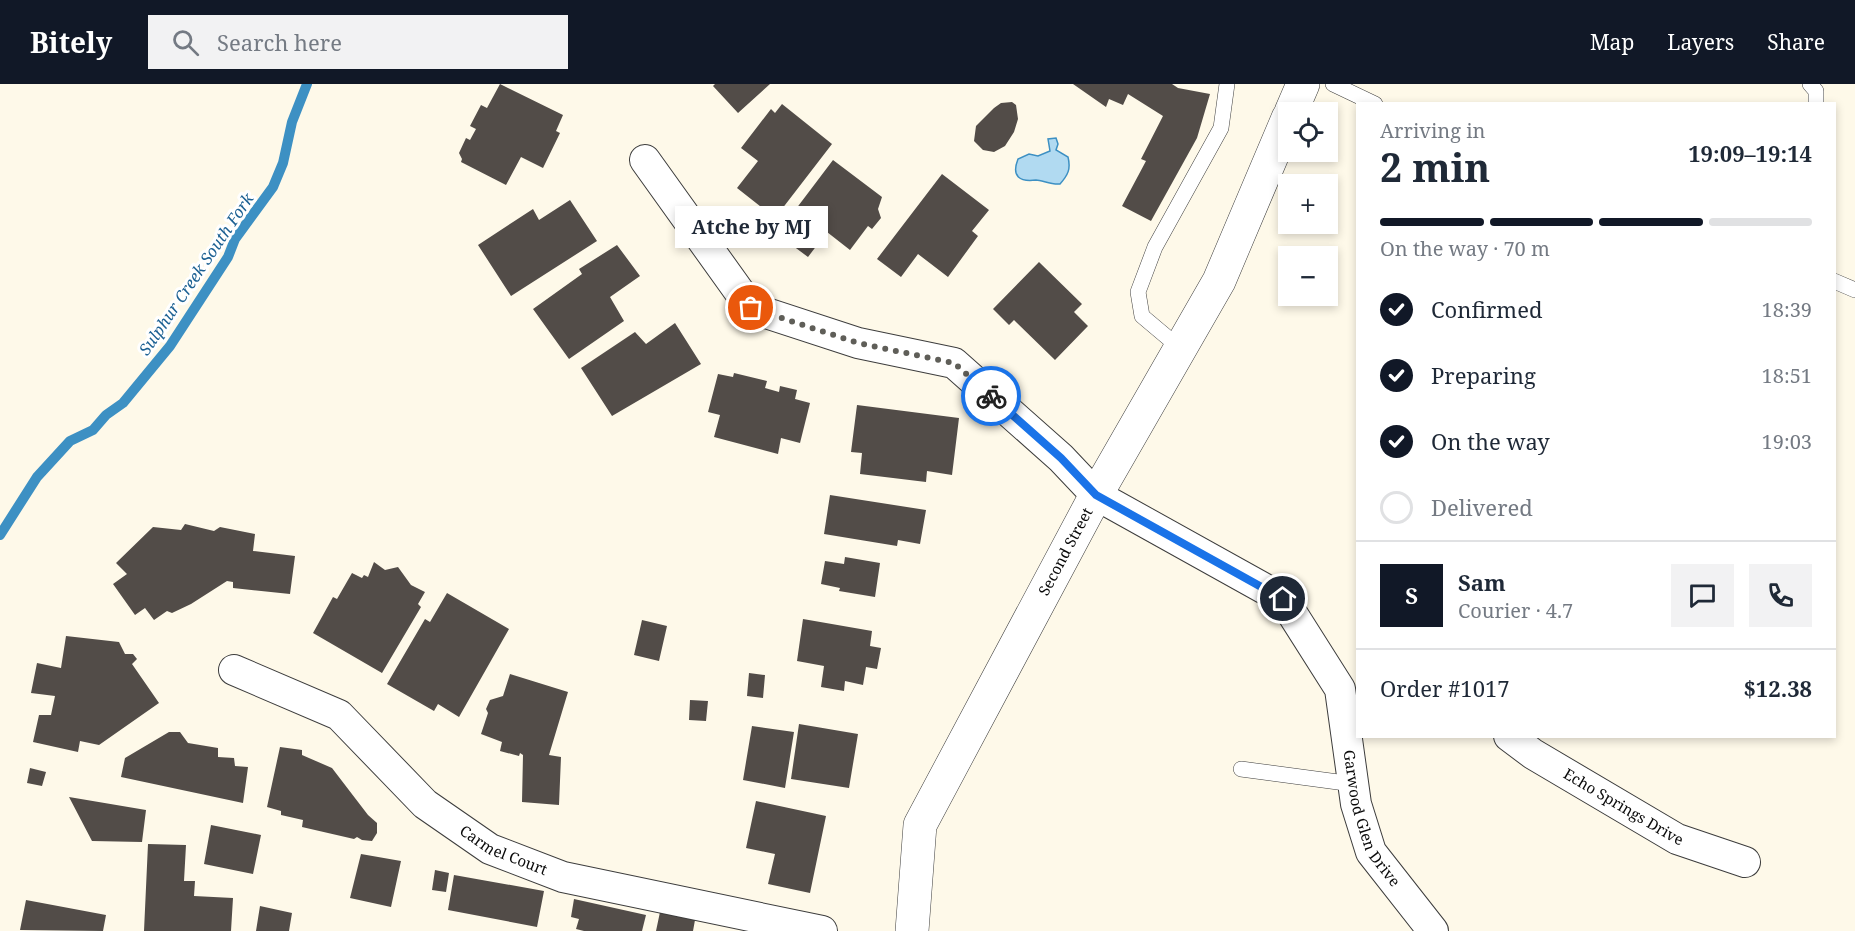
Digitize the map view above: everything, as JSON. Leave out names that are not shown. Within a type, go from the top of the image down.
[{"type":"street","points":[[1295,102],[1303,84]]},
{"type":"street","name":"Second Street","points":[[912,931],[920,825],[1096,495],[1219,281],[1278,142]]},
{"type":"street","name":"Garwood Glen Drive","points":[[645,160],[751,308],[858,343],[954,363],[1061,458],[1096,495],[1283,599],[1349,688],[1353,784],[1356,804],[1371,852],[1433,931]]},
{"type":"street","name":"Carmel Court","points":[[234,670],[339,715],[425,804],[490,849],[563,877],[822,931]]},
{"type":"street","name":"Echo Springs Drive","points":[[1512,738],[1533,754],[1677,839],[1745,862]]},
{"type":"lane","points":[[1180,348],[1142,316],[1138,292],[1155,247],[1221,128],[1227,84]]},
{"type":"lane","points":[[1333,84],[1371,102]]},
{"type":"lane","points":[[1810,84],[1816,91],[1816,102]]},
{"type":"lane","points":[[1836,282],[1855,290]]},
{"type":"lane","points":[[1241,769],[1353,784]]},
{"type":"water","points":[[1056,138],[1058,144],[1056,150],[1068,157],[1069,161],[1068,172],[1060,184],[1025,180],[1018,177],[1016,165],[1018,159],[1029,154],[1038,156],[1050,151],[1048,139]]},
{"type":"building","points":[[500,84],[563,115],[556,131],[560,133],[543,168],[521,157],[506,185],[461,162],[459,153],[466,138],[470,140],[476,129],[470,126],[481,105],[487,108]]},
{"type":"building","points":[[715,84],[770,84],[738,113],[713,86]]},
{"type":"building","points":[[1073,84],[1172,84],[1178,88],[1210,94],[1197,138],[1151,221],[1122,206],[1146,161],[1141,159],[1163,116],[1128,94],[1123,105],[1109,99],[1106,107]]},
{"type":"building","points":[[1012,102],[1016,105],[1018,119],[1014,132],[1005,146],[994,152],[983,150],[974,141],[976,126],[1001,103]]},
{"type":"building","points":[[782,104],[832,144],[775,218],[737,188],[758,161],[741,148],[771,109],[775,113]]},
{"type":"building","points":[[833,160],[882,197],[878,209],[881,218],[872,229],[868,226],[850,250],[827,232],[808,257],[777,234]]},
{"type":"building","points":[[942,174],[989,210],[972,231],[978,236],[948,277],[918,254],[901,277],[877,259]]},
{"type":"building","points":[[570,200],[597,241],[511,296],[478,245],[533,209],[539,220]]},
{"type":"building","points":[[617,245],[640,276],[610,297],[624,321],[569,359],[533,309],[582,274],[579,269]]},
{"type":"building","points":[[1039,262],[1082,304],[1074,312],[1088,326],[1055,360],[1014,320],[1009,325],[993,309]]},
{"type":"building","points":[[675,323],[701,364],[612,416],[581,368],[635,332],[646,344]]},
{"type":"building","points":[[734,373],[767,381],[765,388],[779,392],[780,386],[797,390],[795,399],[810,403],[800,443],[781,438],[778,454],[714,437],[720,415],[708,412],[718,374],[733,377]]},
{"type":"building","points":[[857,405],[959,418],[952,475],[927,471],[926,482],[860,474],[862,453],[851,452]]},
{"type":"building","points":[[830,495],[926,510],[920,544],[898,540],[897,546],[824,534]]},
{"type":"building","points":[[185,524],[214,531],[220,527],[255,534],[253,551],[295,556],[290,594],[233,588],[233,582],[227,581],[191,604],[172,613],[167,611],[154,620],[145,608],[135,615],[113,584],[127,574],[116,563],[153,527],[181,530]]},
{"type":"building","points":[[845,557],[880,563],[875,597],[839,591],[840,588],[821,584],[825,561],[844,564]]},
{"type":"building","points":[[374,562],[385,570],[398,567],[411,585],[425,592],[418,604],[421,607],[382,673],[313,633],[333,597],[337,599],[352,573],[362,578],[364,575],[368,577]]},
{"type":"building","points":[[447,593],[509,629],[459,717],[438,704],[434,711],[387,684],[425,619],[430,622]]},
{"type":"building","points":[[803,619],[872,631],[870,646],[881,648],[877,669],[866,667],[863,685],[845,681],[844,691],[821,687],[824,666],[797,661]]},
{"type":"building","points":[[642,620],[667,626],[659,661],[634,655]]},
{"type":"building","points":[[66,636],[119,642],[125,654],[133,654],[137,659],[132,664],[159,703],[99,745],[80,741],[78,752],[33,742],[39,715],[51,715],[55,696],[31,693],[37,663],[61,668]]},
{"type":"building","points":[[749,673],[765,675],[763,698],[747,696]]},
{"type":"building","points":[[510,674],[568,692],[549,755],[561,757],[559,805],[522,802],[523,755],[500,751],[502,742],[481,734],[490,700],[503,696]]},
{"type":"building","points":[[690,700],[708,701],[706,721],[689,720]]},
{"type":"building","points":[[799,724],[858,734],[849,788],[791,779]]},
{"type":"building","points":[[752,726],[794,732],[785,788],[743,780]]},
{"type":"building","points":[[169,732],[180,732],[188,743],[218,748],[218,757],[234,758],[235,766],[248,767],[243,803],[121,777],[125,758]]},
{"type":"building","points":[[280,747],[302,750],[302,755],[332,768],[368,815],[377,823],[377,833],[372,841],[302,827],[303,820],[281,815],[281,811],[267,807]]},
{"type":"building","points":[[30,768],[46,772],[42,786],[27,783]]},
{"type":"building","points":[[69,797],[146,810],[142,842],[92,841]]},
{"type":"building","points":[[756,801],[826,816],[810,893],[768,884],[775,854],[746,848]]},
{"type":"building","points":[[211,825],[261,835],[253,874],[204,864]]},
{"type":"building","points":[[148,844],[186,845],[184,881],[195,881],[194,896],[233,898],[231,931],[144,931]]},
{"type":"building","points":[[361,854],[401,861],[391,907],[350,898]]},
{"type":"building","points":[[435,870],[449,873],[446,892],[432,890]]},
{"type":"building","points":[[454,875],[544,891],[537,927],[448,910]]},
{"type":"building","points":[[574,899],[646,915],[642,931],[576,929],[579,919],[571,917]]},
{"type":"building","points":[[26,900],[106,915],[103,931],[20,930]]},
{"type":"building","points":[[260,906],[292,913],[289,931],[256,931]]},
{"type":"building","points":[[660,912],[695,920],[693,931],[656,931]]},
{"type":"waterway","name":"Sulphur Creek South Fork","points":[[0,535],[37,477],[70,441],[93,430],[106,415],[123,403],[170,346],[228,257],[235,239],[273,187],[283,163],[292,122],[307,84]]},
{"type":"way so far","points":[[751,308],[858,343],[954,363],[991,396]]},
{"type":"place","name":"Atche by MJ","points":[[751,308]]},
{"type":"route","points":[[991,396],[1061,458],[1096,495],[1283,599]]}]
